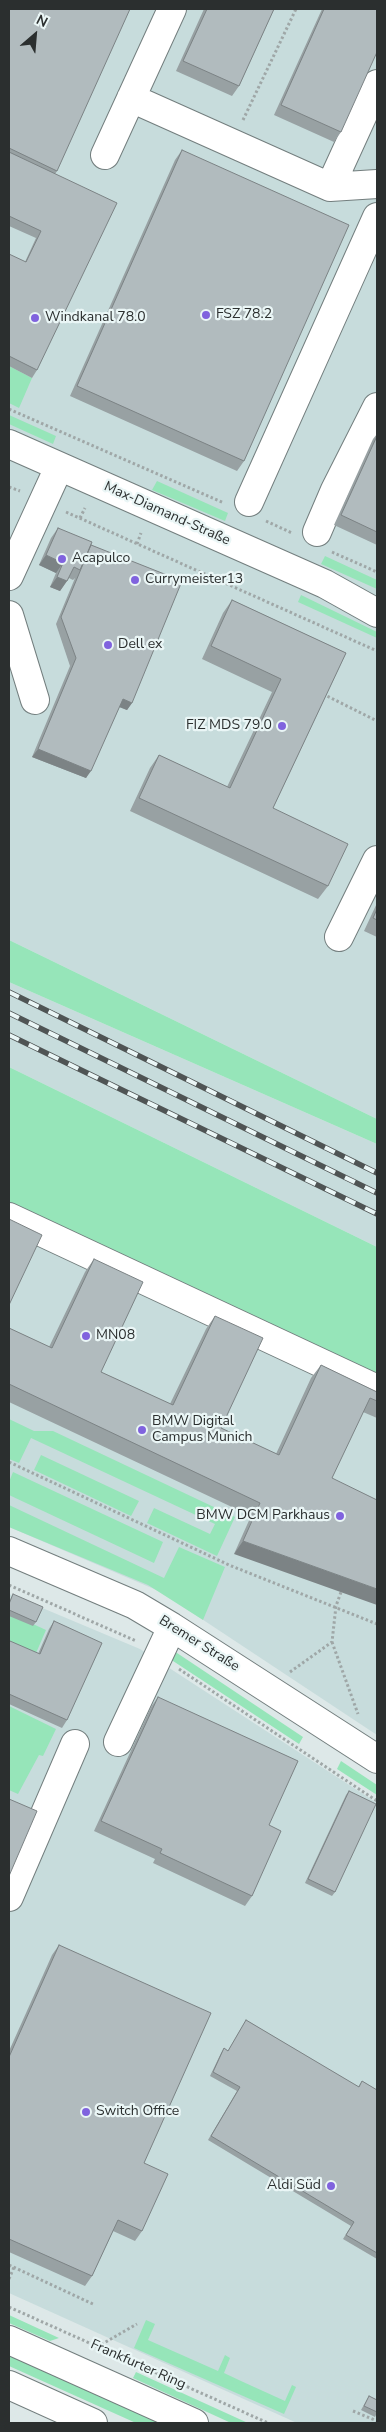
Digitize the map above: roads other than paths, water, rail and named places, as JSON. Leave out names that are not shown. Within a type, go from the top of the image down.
[{"type":"street","points":[[105,155],[172,9]]},
{"type":"street","points":[[330,187],[377,84]]},
{"type":"street","points":[[131,98],[330,187],[377,184]]},
{"type":"street","points":[[246,509],[377,217]]},
{"type":"street","points":[[314,539],[335,490],[377,408]]},
{"type":"street","name":"Max-Diamand-Straße","points":[[9,444],[325,584],[377,613]]},
{"type":"street","points":[[9,576],[59,467]]},
{"type":"street","name":"Max-Diamand-Straße","points":[[325,584],[377,600]]},
{"type":"street","points":[[9,615],[35,700]]},
{"type":"street","points":[[339,938],[377,860]]},
{"type":"street","points":[[9,1217],[377,1389]]},
{"type":"street","name":"Bremer Straße","points":[[9,1551],[134,1605],[172,1626],[377,1759]]},
{"type":"street","points":[[118,1742],[172,1626]]},
{"type":"street","points":[[9,1897],[75,1744]]},
{"type":"street","points":[[9,2340],[194,2423]]},
{"type":"street","points":[[9,2385],[93,2423]]},
{"type":"railway","points":[[9,992],[377,1173]]},
{"type":"railway","points":[[9,1013],[377,1193]]},
{"type":"railway","points":[[9,1035],[377,1214]]},
{"type":"place","name":"FSZ 78.2","points":[[206,315]]},
{"type":"place","name":"Windkanal 78.0","points":[[35,318]]},
{"type":"place","name":"Acapulco","points":[[62,559]]},
{"type":"place","name":"Currymeister13","points":[[135,580]]},
{"type":"place","name":"Dell ex","points":[[108,645]]},
{"type":"place","name":"FIZ MDS 79.0","points":[[282,726]]},
{"type":"place","name":"MN08","points":[[86,1336]]},
{"type":"place","name":"BMW Digital Campus Munich","points":[[142,1430]]},
{"type":"place","name":"BMW DCM Parkhaus","points":[[340,1516]]},
{"type":"place","name":"Switch Office","points":[[86,2112]]},
{"type":"place","name":"Aldi Süd","points":[[331,2186]]}]
